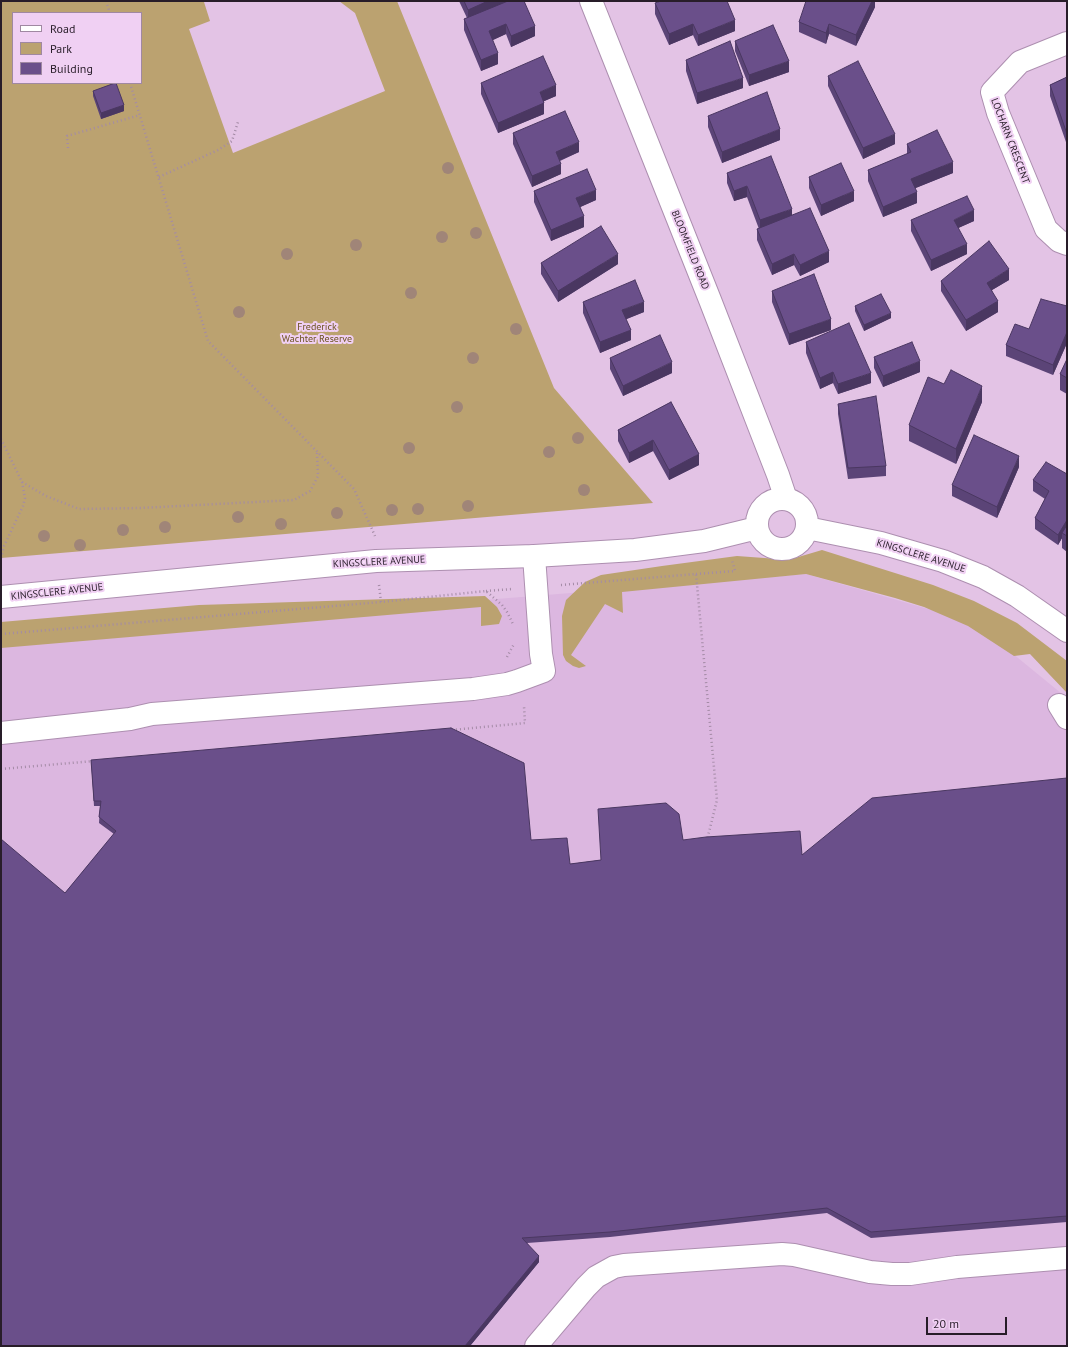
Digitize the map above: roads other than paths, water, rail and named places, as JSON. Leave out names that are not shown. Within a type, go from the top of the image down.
[{"type":"main road","name":"BLOOMFIELD ROAD","points":[[591,1],[713,307],[778,475],[786,500]]},
{"type":"main road","name":"LOCHARN CRESCENT","points":[[1067,43],[1020,62],[992,92],[998,113],[1046,229],[1059,241],[1067,244]]},
{"type":"main road","points":[[786,500],[792,501],[802,509],[805,515],[807,528],[798,544],[792,547],[779,549],[773,548],[762,540],[757,528],[757,522],[762,509],[773,501],[786,500]]},
{"type":"main road","name":"KINGSCLERE AVENUE","points":[[1,597],[376,561],[534,556],[635,550],[704,541],[757,528]]},
{"type":"main road","name":"KINGSCLERE AVENUE","points":[[807,528],[881,543],[936,559],[982,577],[1017,596],[1067,631]]},
{"type":"main road","points":[[1,733],[130,720],[152,714],[473,689],[507,684],[544,671],[541,654],[534,556]]},
{"type":"main road","points":[[536,1346],[582,1292],[596,1278],[614,1267],[624,1265],[782,1254],[870,1272],[910,1274],[957,1267],[1067,1258]]},
{"type":"park label","name":"Frederick Wachter Reserve","points":[[317,332]]}]
